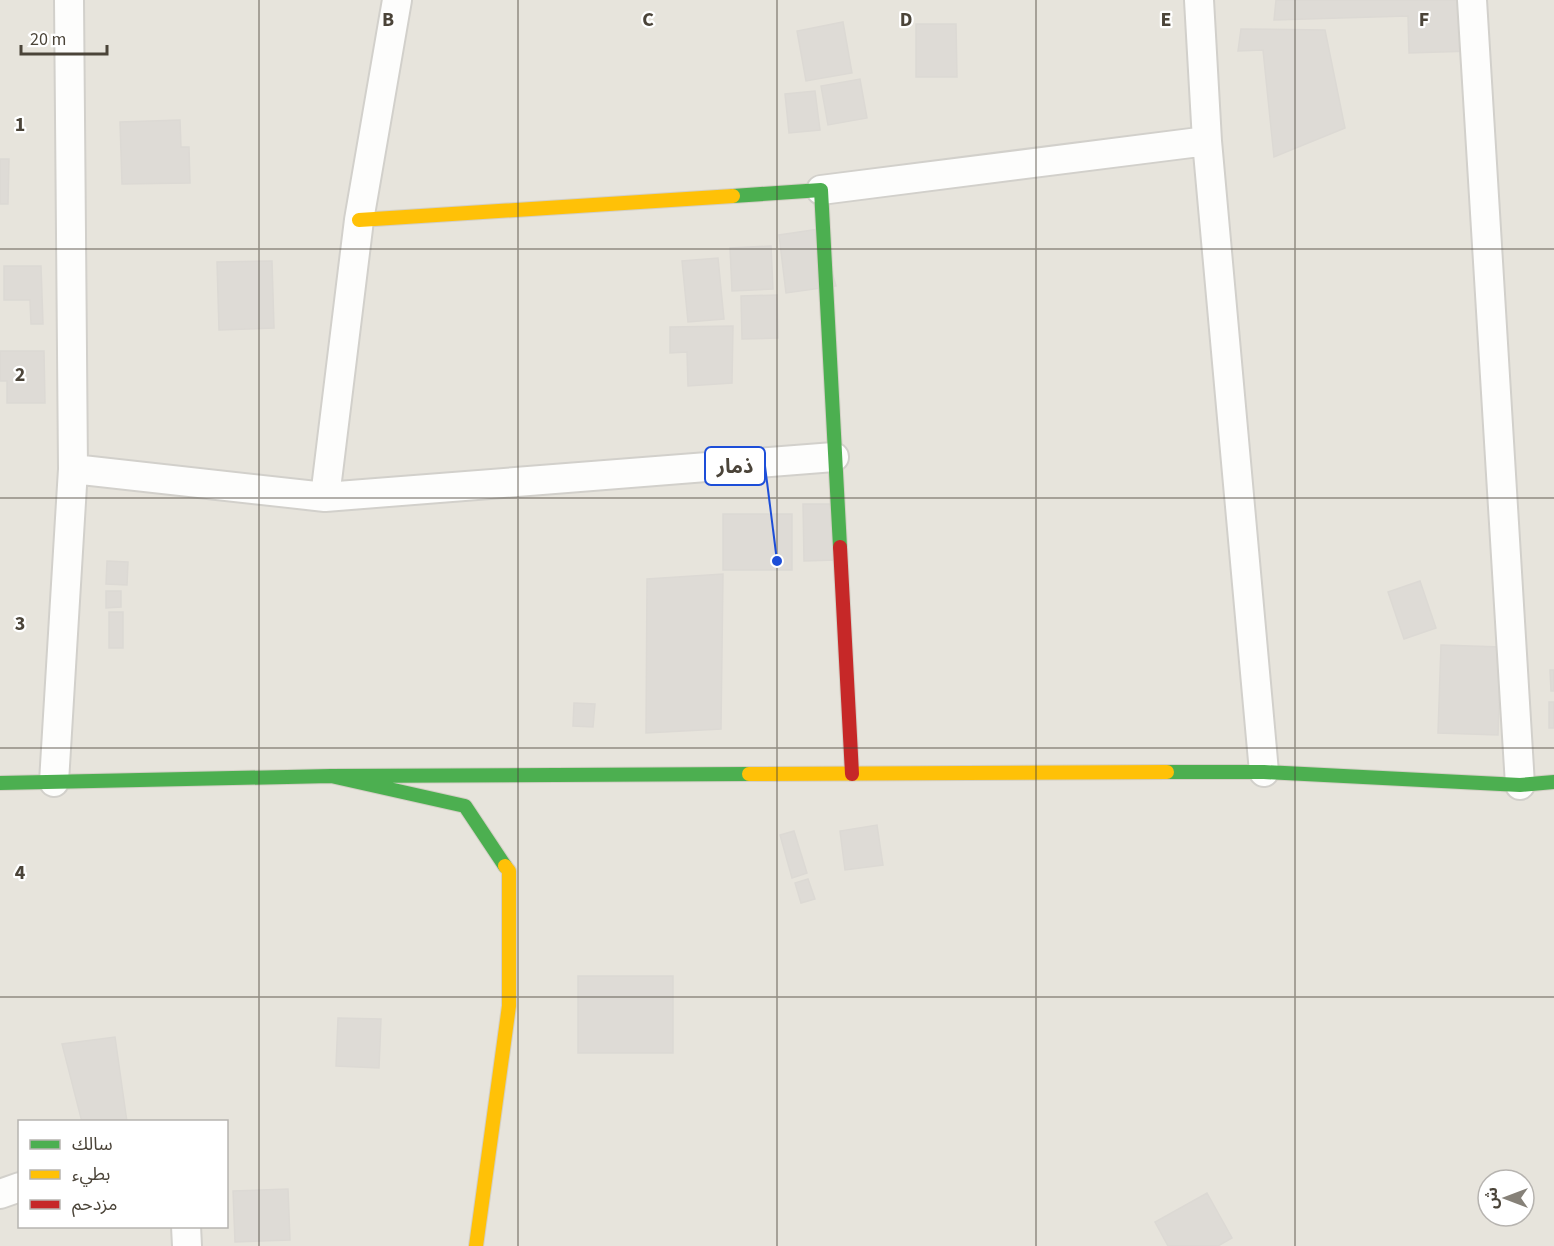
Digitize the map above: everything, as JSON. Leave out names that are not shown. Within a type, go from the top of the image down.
[{"type":"street","points":[[54,782],[73,469],[69,0]]},
{"type":"street","points":[[326,497],[359,220],[397,0]]},
{"type":"street","points":[[1199,0],[1207,141],[1264,772]]},
{"type":"street","points":[[1472,0],[1520,786]]},
{"type":"street","points":[[359,220],[820,190],[1207,141]]},
{"type":"street","points":[[820,190],[852,774]]},
{"type":"street","points":[[73,469],[326,497],[834,457]]},
{"type":"street","points":[[0,783],[331,776],[1264,772],[1520,786],[1554,782]]},
{"type":"street","points":[[331,776],[465,806],[509,871],[509,1005],[476,1246]]},
{"type":"street","points":[[0,1194],[18,1188]]},
{"type":"street","points":[[186,1228],[187,1246]]},
{"type":"shaded area","points":[[0,0],[1554,0],[1554,1246],[0,1246]]},
{"type":"building","points":[[1276,0],[1460,0],[1472,51],[1409,53],[1408,16],[1274,20]]},
{"type":"building","points":[[843,22],[852,73],[806,81],[797,31]]},
{"type":"building","points":[[916,24],[956,24],[957,77],[916,77]]},
{"type":"building","points":[[1241,29],[1325,30],[1345,128],[1274,157],[1263,50],[1238,51]]},
{"type":"building","points":[[860,79],[867,118],[828,125],[821,86]]},
{"type":"building","points":[[815,91],[820,130],[789,133],[785,94]]},
{"type":"building","points":[[180,120],[181,147],[189,147],[190,183],[122,184],[120,122]]},
{"type":"building","points":[[0,159],[9,159],[8,204],[0,204]]},
{"type":"building","points":[[819,229],[836,286],[786,293],[779,235]]},
{"type":"building","points":[[771,246],[773,289],[732,291],[730,248]]},
{"type":"building","points":[[718,258],[724,319],[688,322],[682,261]]},
{"type":"building","points":[[272,261],[274,328],[219,330],[217,262]]},
{"type":"building","points":[[4,266],[41,266],[43,324],[31,324],[30,300],[4,300]]},
{"type":"building","points":[[777,295],[778,338],[742,339],[741,296]]},
{"type":"building","points":[[733,326],[732,383],[688,386],[687,352],[670,353],[670,327]]},
{"type":"building","points":[[0,351],[44,351],[45,403],[7,403],[7,381],[0,381]]},
{"type":"building","points":[[803,504],[835,504],[836,560],[804,561]]},
{"type":"building","points":[[723,514],[792,514],[792,570],[723,570]]},
{"type":"building","points":[[107,561],[128,562],[127,585],[106,584]]},
{"type":"building","points":[[723,574],[721,729],[646,733],[647,579]]},
{"type":"building","points":[[1420,581],[1436,628],[1404,639],[1388,592]]},
{"type":"building","points":[[106,591],[121,591],[121,607],[106,608]]},
{"type":"building","points":[[109,612],[123,612],[123,648],[109,648]]},
{"type":"building","points":[[1441,645],[1501,647],[1498,735],[1438,733]]},
{"type":"building","points":[[1550,670],[1554,670],[1554,691],[1551,691]]},
{"type":"building","points":[[1549,702],[1554,702],[1554,728],[1549,728]]},
{"type":"building","points":[[574,703],[595,704],[593,727],[573,726]]},
{"type":"building","points":[[877,825],[883,865],[845,870],[840,831]]},
{"type":"building","points":[[794,831],[807,873],[792,878],[780,835]]},
{"type":"building","points":[[808,879],[815,899],[801,903],[795,883]]},
{"type":"building","points":[[578,976],[673,976],[673,1053],[578,1053]]},
{"type":"building","points":[[338,1018],[381,1019],[379,1068],[336,1066]]},
{"type":"building","points":[[115,1037],[127,1120],[81,1120],[62,1044]]},
{"type":"building","points":[[288,1189],[290,1240],[235,1242],[233,1191]]},
{"type":"building","points":[[1207,1193],[1232,1238],[1218,1246],[1168,1246],[1155,1222]]},
{"type":"traffic: fast","points":[[733,196],[821,190],[840,547]]},
{"type":"traffic: fast","points":[[1167,772],[1264,772],[1520,785],[1554,782]]},
{"type":"traffic: fast","points":[[331,776],[749,774]]},
{"type":"traffic: fast","points":[[0,783],[331,776],[465,806],[505,866]]},
{"type":"traffic: slow","points":[[359,220],[733,196]]},
{"type":"traffic: slow","points":[[749,774],[1167,772]]},
{"type":"traffic: slow","points":[[476,1246],[509,1006],[509,871],[505,866]]},
{"type":"traffic: jam","points":[[840,547],[852,774]]},
{"type":"place","name":"ذمار","points":[[777,561]]}]
